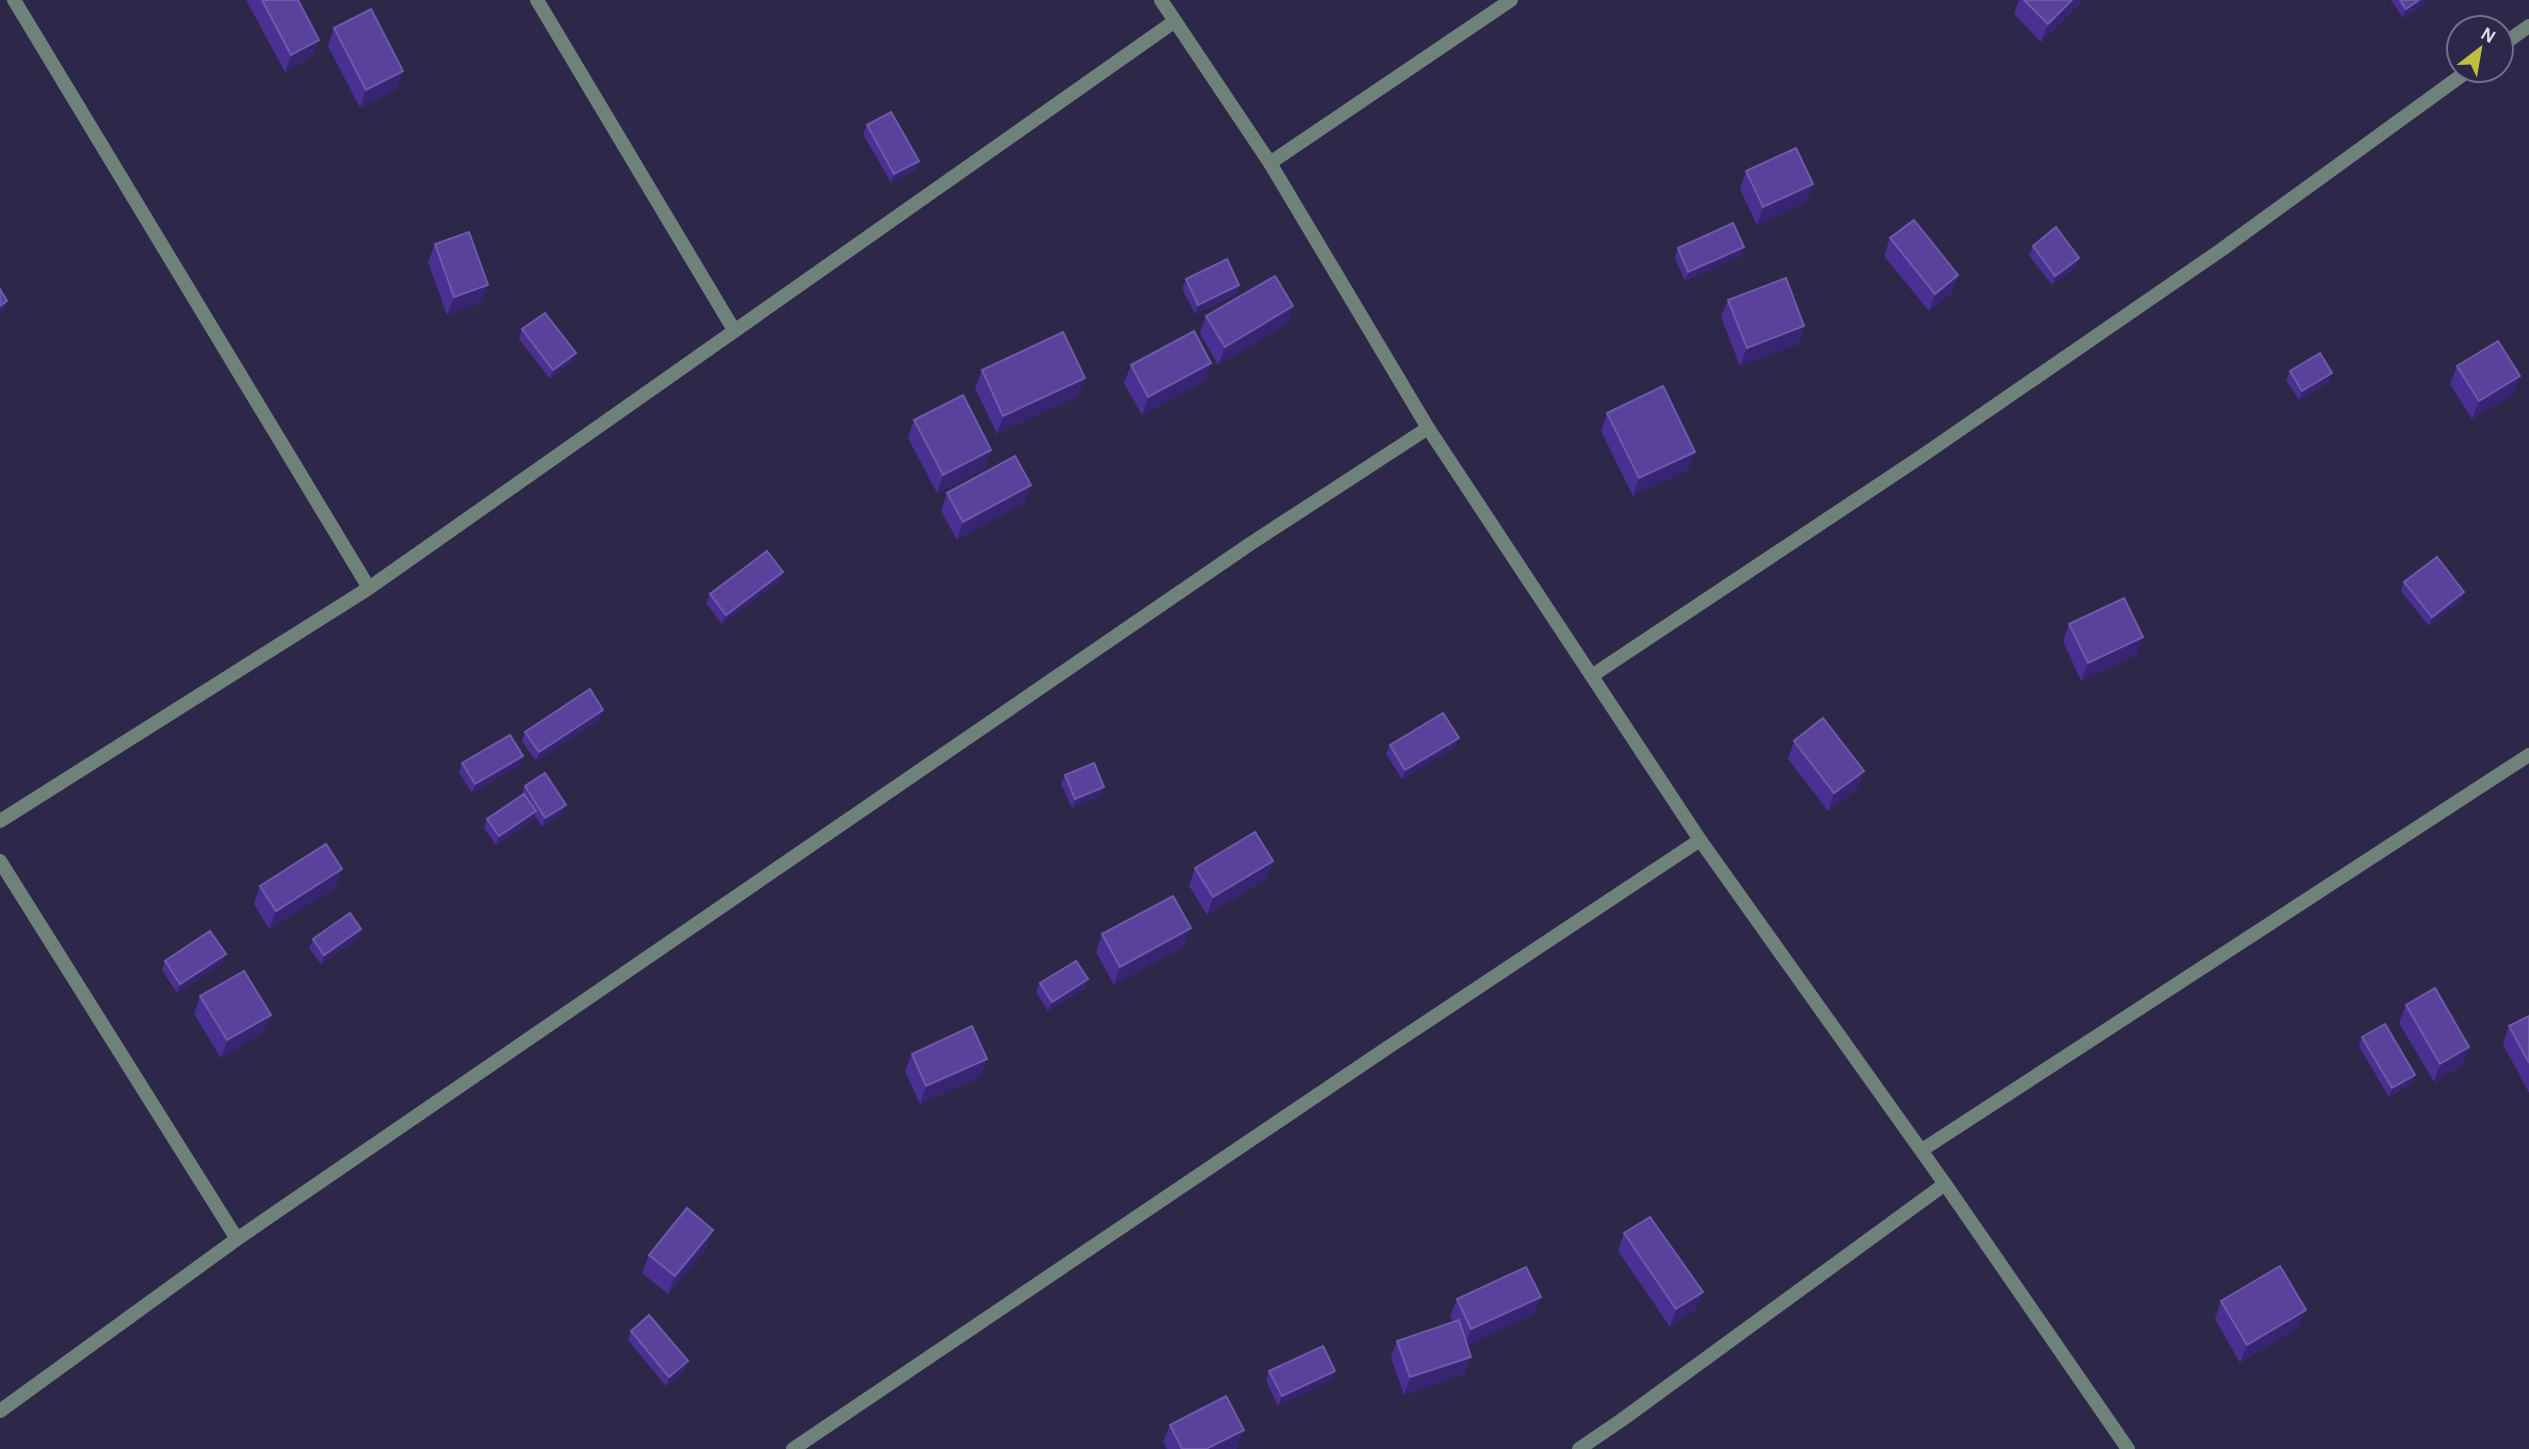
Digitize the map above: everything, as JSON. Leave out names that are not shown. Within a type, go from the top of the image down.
[{"type":"street","points":[[14,0],[369,588]]},
{"type":"street","points":[[537,0],[734,330]]},
{"type":"street","points":[[1161,0],[1270,163],[1428,428],[1700,840],[1922,1150],[2128,1449]]},
{"type":"street","points":[[1270,163],[1511,0]]},
{"type":"street","points":[[0,821],[369,588],[1175,21]]},
{"type":"street","points":[[1593,676],[1919,458],[2221,250],[2450,84]]},
{"type":"street","points":[[0,1411],[237,1239],[1250,544],[1428,428]]},
{"type":"street","points":[[1922,1150],[2529,755]]},
{"type":"street","points":[[793,1449],[1700,840]]},
{"type":"street","points":[[0,861],[237,1239]]},
{"type":"street","points":[[1579,1449],[1945,1185]]},
{"type":"building","points":[[262,0],[298,0],[319,40],[291,55]]},
{"type":"building","points":[[2024,0],[2072,0],[2048,24]]},
{"type":"building","points":[[2400,0],[2419,0],[2406,9]]},
{"type":"building","points":[[371,9],[403,71],[366,90],[334,28]]},
{"type":"building","points":[[891,112],[919,161],[894,174],[867,125]]},
{"type":"building","points":[[1796,148],[1813,184],[1763,207],[1746,171]]},
{"type":"building","points":[[1914,220],[1958,275],[1935,294],[1890,238]]},
{"type":"building","points":[[1733,223],[1744,247],[1688,272],[1678,248]]},
{"type":"building","points":[[2056,227],[2079,258],[2055,276],[2033,246]]},
{"type":"building","points":[[469,232],[488,285],[454,297],[435,244]]},
{"type":"building","points":[[1227,259],[1239,285],[1198,305],[1186,279]]},
{"type":"building","points":[[1275,276],[1293,306],[1225,347],[1206,316]]},
{"type":"building","points":[[1786,278],[1804,326],[1747,348],[1728,300]]},
{"type":"building","points":[[0,289],[7,301],[0,306]]},
{"type":"building","points":[[545,313],[576,353],[553,370],[522,329]]},
{"type":"building","points":[[1194,331],[1211,363],[1148,397],[1131,365]]},
{"type":"building","points":[[1063,332],[1085,378],[1003,416],[982,370]]},
{"type":"building","points":[[2498,341],[2520,376],[2479,401],[2457,366]]},
{"type":"building","points":[[2320,353],[2332,373],[2302,391],[2290,371]]},
{"type":"building","points":[[1663,386],[1695,452],[1639,478],[1607,413]]},
{"type":"building","points":[[963,395],[991,450],[943,475],[914,420]]},
{"type":"building","points":[[1015,456],[1031,485],[963,522],[947,493]]},
{"type":"building","points":[[767,551],[783,572],[726,615],[710,594]]},
{"type":"building","points":[[2437,557],[2464,592],[2432,617],[2404,582]]},
{"type":"building","points":[[2124,598],[2143,637],[2088,663],[2069,624]]},
{"type":"building","points":[[590,689],[603,710],[539,752],[525,732]]},
{"type":"building","points":[[1443,713],[1459,738],[1405,770],[1390,745]]},
{"type":"building","points":[[1823,718],[1864,771],[1834,793],[1794,741]]},
{"type":"building","points":[[510,735],[523,756],[475,784],[462,763]]},
{"type":"building","points":[[1094,763],[1104,787],[1075,799],[1065,775]]},
{"type":"building","points":[[545,773],[566,805],[545,818],[525,786]]},
{"type":"building","points":[[524,794],[536,811],[499,836],[487,819]]},
{"type":"building","points":[[1255,832],[1273,861],[1213,897],[1195,868]]},
{"type":"building","points":[[326,844],[342,869],[276,911],[260,886]]},
{"type":"building","points":[[1173,896],[1191,928],[1120,967],[1102,934]]},
{"type":"building","points":[[350,913],[361,929],[324,955],[313,939]]},
{"type":"building","points":[[210,931],[226,954],[180,984],[165,961]]},
{"type":"building","points":[[1076,961],[1088,979],[1052,1002],[1040,983]]},
{"type":"building","points":[[244,971],[271,1015],[227,1040],[200,996]]},
{"type":"building","points":[[2435,988],[2469,1047],[2440,1064],[2406,1005]]},
{"type":"building","points":[[2529,1016],[2529,1063],[2509,1026]]},
{"type":"building","points":[[2385,1024],[2415,1075],[2392,1088],[2362,1037]]},
{"type":"building","points":[[972,1026],[987,1059],[926,1086],[912,1054]]},
{"type":"building","points":[[687,1208],[713,1230],[675,1276],[649,1255]]},
{"type":"building","points":[[1650,1217],[1703,1292],[1676,1309],[1624,1233]]},
{"type":"building","points":[[2280,1266],[2306,1310],[2247,1345],[2221,1301]]},
{"type":"building","points":[[1526,1267],[1541,1297],[1471,1329],[1457,1299]]},
{"type":"building","points":[[649,1315],[688,1361],[669,1377],[631,1331]]},
{"type":"building","points":[[1459,1320],[1471,1357],[1410,1377],[1397,1341]]},
{"type":"building","points":[[1323,1346],[1335,1371],[1282,1396],[1269,1371]]},
{"type":"building","points":[[1226,1396],[1244,1430],[1206,1449],[1182,1449],[1170,1425]]}]
